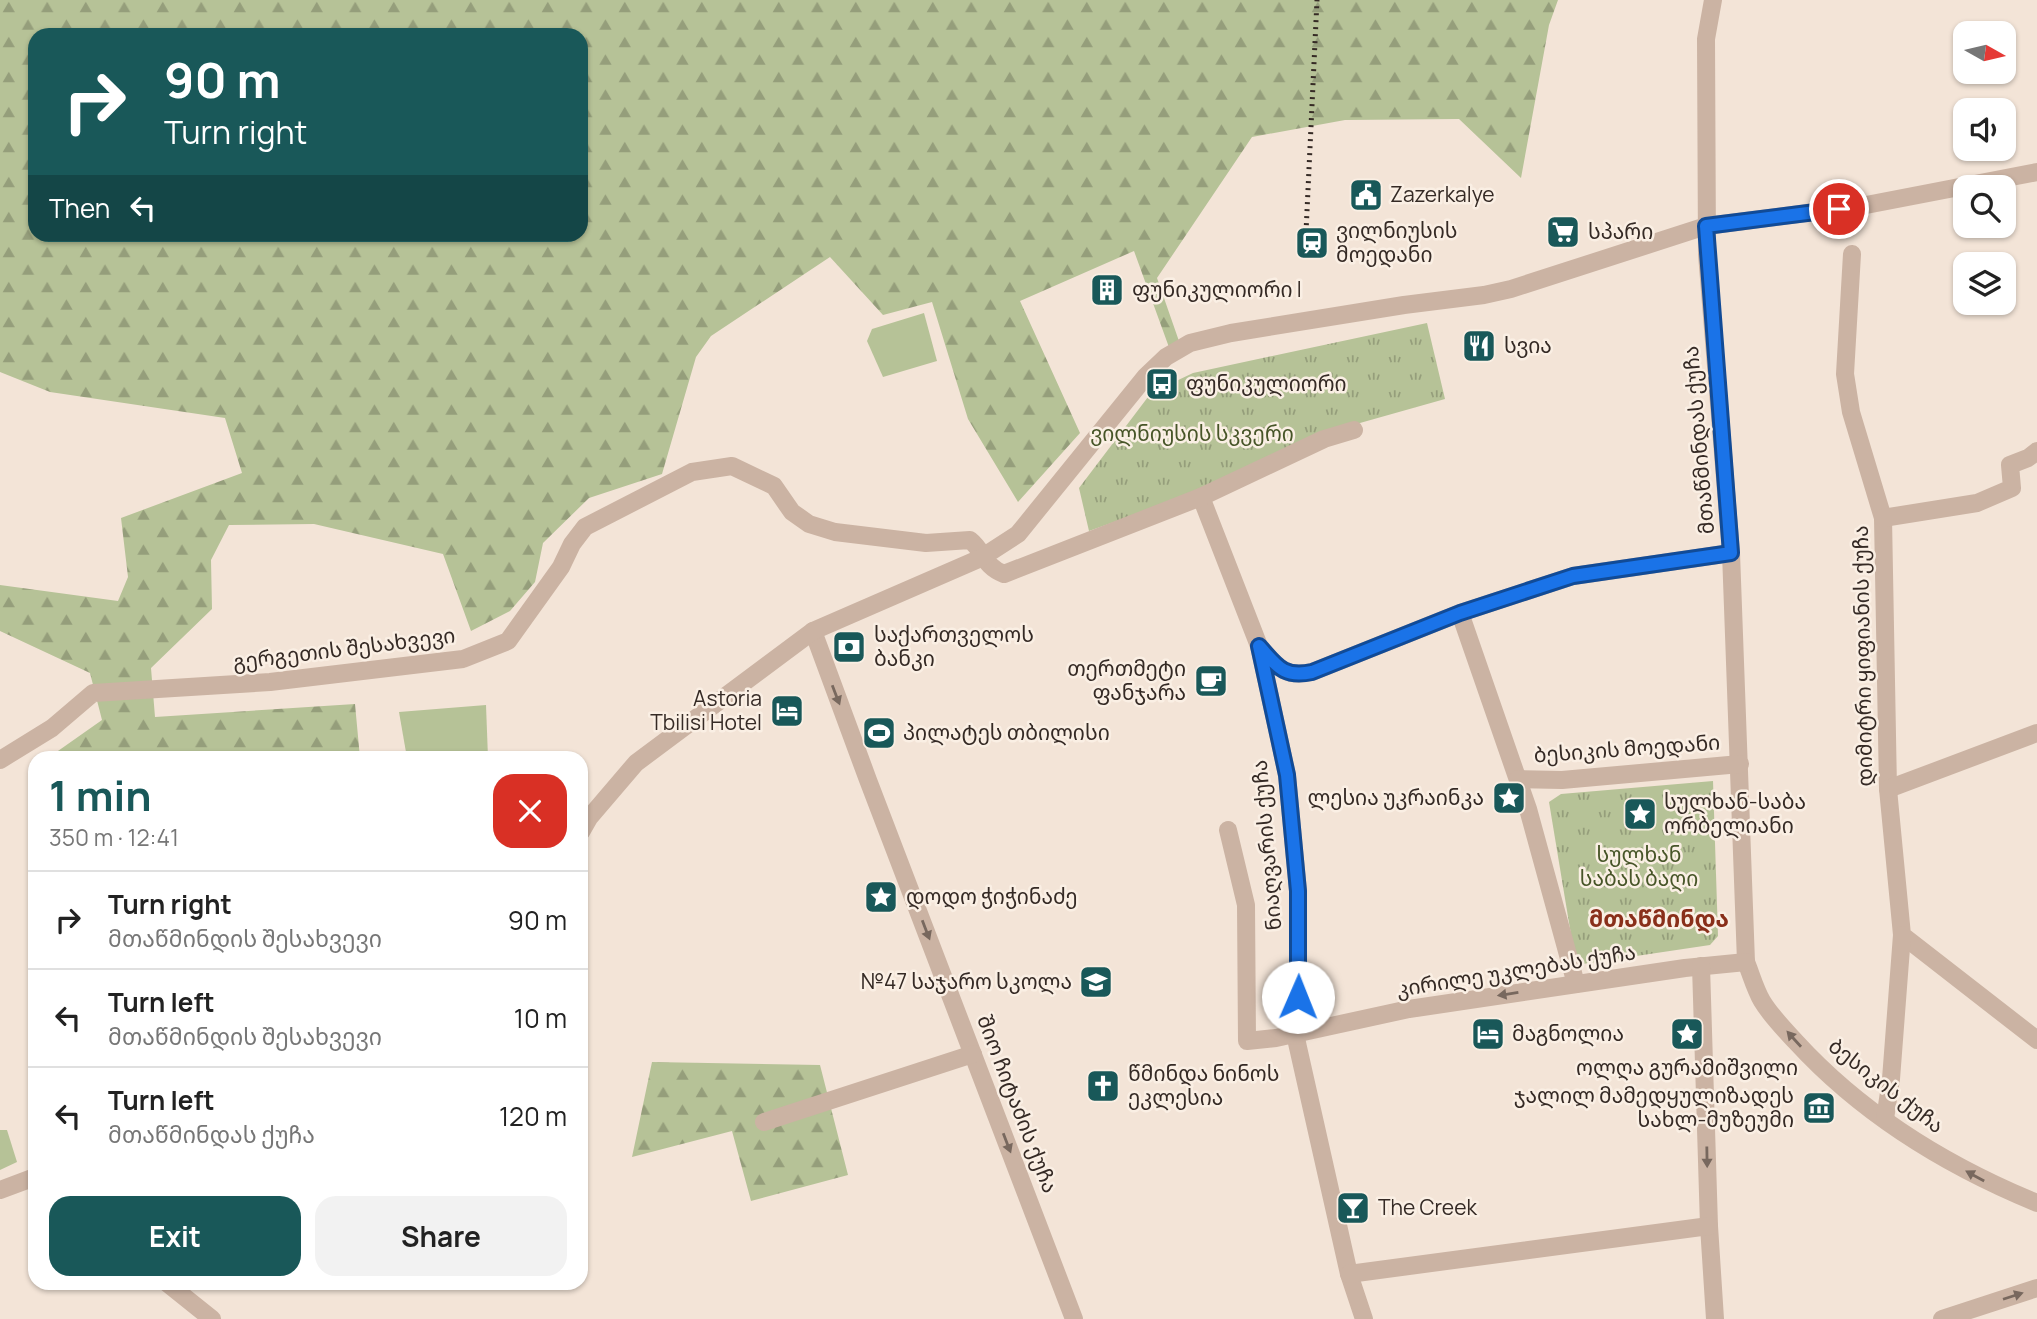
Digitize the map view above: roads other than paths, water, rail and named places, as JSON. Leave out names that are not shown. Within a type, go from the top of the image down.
[{"type":"street","name":"მთაწმინდას ქუჩა","points":[[1713,0],[1706,39],[1706,226],[1731,553],[1746,962]]},
{"type":"street","points":[[588,820],[636,763],[813,631],[981,558],[1018,534],[1146,376],[1167,357],[1190,343],[1231,333],[1511,289],[1706,226],[1861,206],[2037,172]]},
{"type":"street","name":"დიმიტრი ყიფიანის ქუჩა","points":[[1852,254],[1845,374],[1851,412],[1883,518],[1888,789],[1902,934],[1891,1079],[1885,1119]]},
{"type":"street","points":[[981,558],[1004,574],[1201,497],[1324,439],[1354,430]]},
{"type":"street","points":[[1883,518],[1978,503],[2012,488],[2010,465],[2037,451]]},
{"type":"street","name":"გერგეთის შესახვევი","points":[[0,760],[52,728],[93,693],[270,682],[463,659],[508,641],[554,577],[585,527],[692,471],[732,466],[774,485],[792,512],[809,524],[835,532],[926,543],[970,540],[976,545],[981,558]]},
{"type":"street","name":"ნიაღვარის ქუჩა","points":[[1201,497],[1259,646],[1287,775],[1298,891],[1298,997],[1295,1034],[1349,1274],[1364,1319]]},
{"type":"street","points":[[1259,646],[1282,671],[1296,676],[1460,613],[1573,576],[1731,553]]},
{"type":"street","points":[[1460,613],[1479,674],[1518,779],[1576,984]]},
{"type":"street","name":"შიო ჩიტაძის ქუჩა","points":[[813,631],[1074,1319]]},
{"type":"street","points":[[1888,789],[2037,733]]},
{"type":"street","name":"ბესიკის მოედანი","points":[[1518,779],[1562,780],[1740,764]]},
{"type":"street","name":"კირილე უკლებას ქუჩა","points":[[1228,830],[1246,905],[1247,1041],[1295,1034],[1409,1009],[1701,966],[1746,962]]},
{"type":"street","points":[[1902,934],[2037,1040]]},
{"type":"street","name":"ბესიკის ქუჩა","points":[[1746,962],[1760,999],[1769,1012],[1825,1073],[1912,1139],[1970,1174],[2037,1203]]},
{"type":"street","points":[[1701,966],[1709,1226],[1715,1319]]},
{"type":"street","points":[[764,1122],[973,1054]]},
{"type":"street","points":[[0,1190],[28,1183]]},
{"type":"street","points":[[1349,1274],[1709,1226]]},
{"type":"street","points":[[1942,1319],[2037,1288]]},
{"type":"street","points":[[176,1290],[212,1319]]},
{"type":"railway","points":[[1306,232],[1317,0]]},
{"type":"place","name":"Zazerkalye","points":[[1366,195]]},
{"type":"place","name":"სპარი","points":[[1563,232]]},
{"type":"place","name":"ვილნიუსის მოედანი","points":[[1312,243]]},
{"type":"place","name":"ფუნიკულიორი I","points":[[1107,290]]},
{"type":"place","name":"სვია","points":[[1479,346]]},
{"type":"place","name":"ფუნიკულიორი","points":[[1162,384]]},
{"type":"place","name":"საქართველოს ბანკი","points":[[849,647]]},
{"type":"place","name":"თერთმეტი ფანჯარა","points":[[1211,681]]},
{"type":"place","name":"Astoria Tbilisi Hotel","points":[[787,711]]},
{"type":"place","name":"პილატეს თბილისი","points":[[879,733]]},
{"type":"place","name":"ლესია უკრაინკა","points":[[1509,798]]},
{"type":"place","name":"სულხან-საბა ორბელიანი","points":[[1640,814]]},
{"type":"place","name":"დოდო ჭიჭინაძე","points":[[881,897]]},
{"type":"place","name":"№47 საჯარო სკოლა","points":[[1096,982]]},
{"type":"place","name":"მაგნოლია","points":[[1488,1034]]},
{"type":"place","name":"ოლღა გურამიშვილი","points":[[1687,1034]]},
{"type":"place","name":"წმინდა ნინოს ეკლესია","points":[[1103,1086]]},
{"type":"place","name":"ჯალილ მამედყულიზადეს სახლ-მუზეუმი","points":[[1819,1108]]},
{"type":"place","name":"The Creek","points":[[1353,1208]]},
{"type":"district","name":"მთაწმინდა","points":[[1659,919]]},
{"type":"park label","name":"ვილნიუსის სკვერი","points":[[1192,434]]},
{"type":"park label","name":"სულხან საბას ბაღი","points":[[1639,867]]}]
